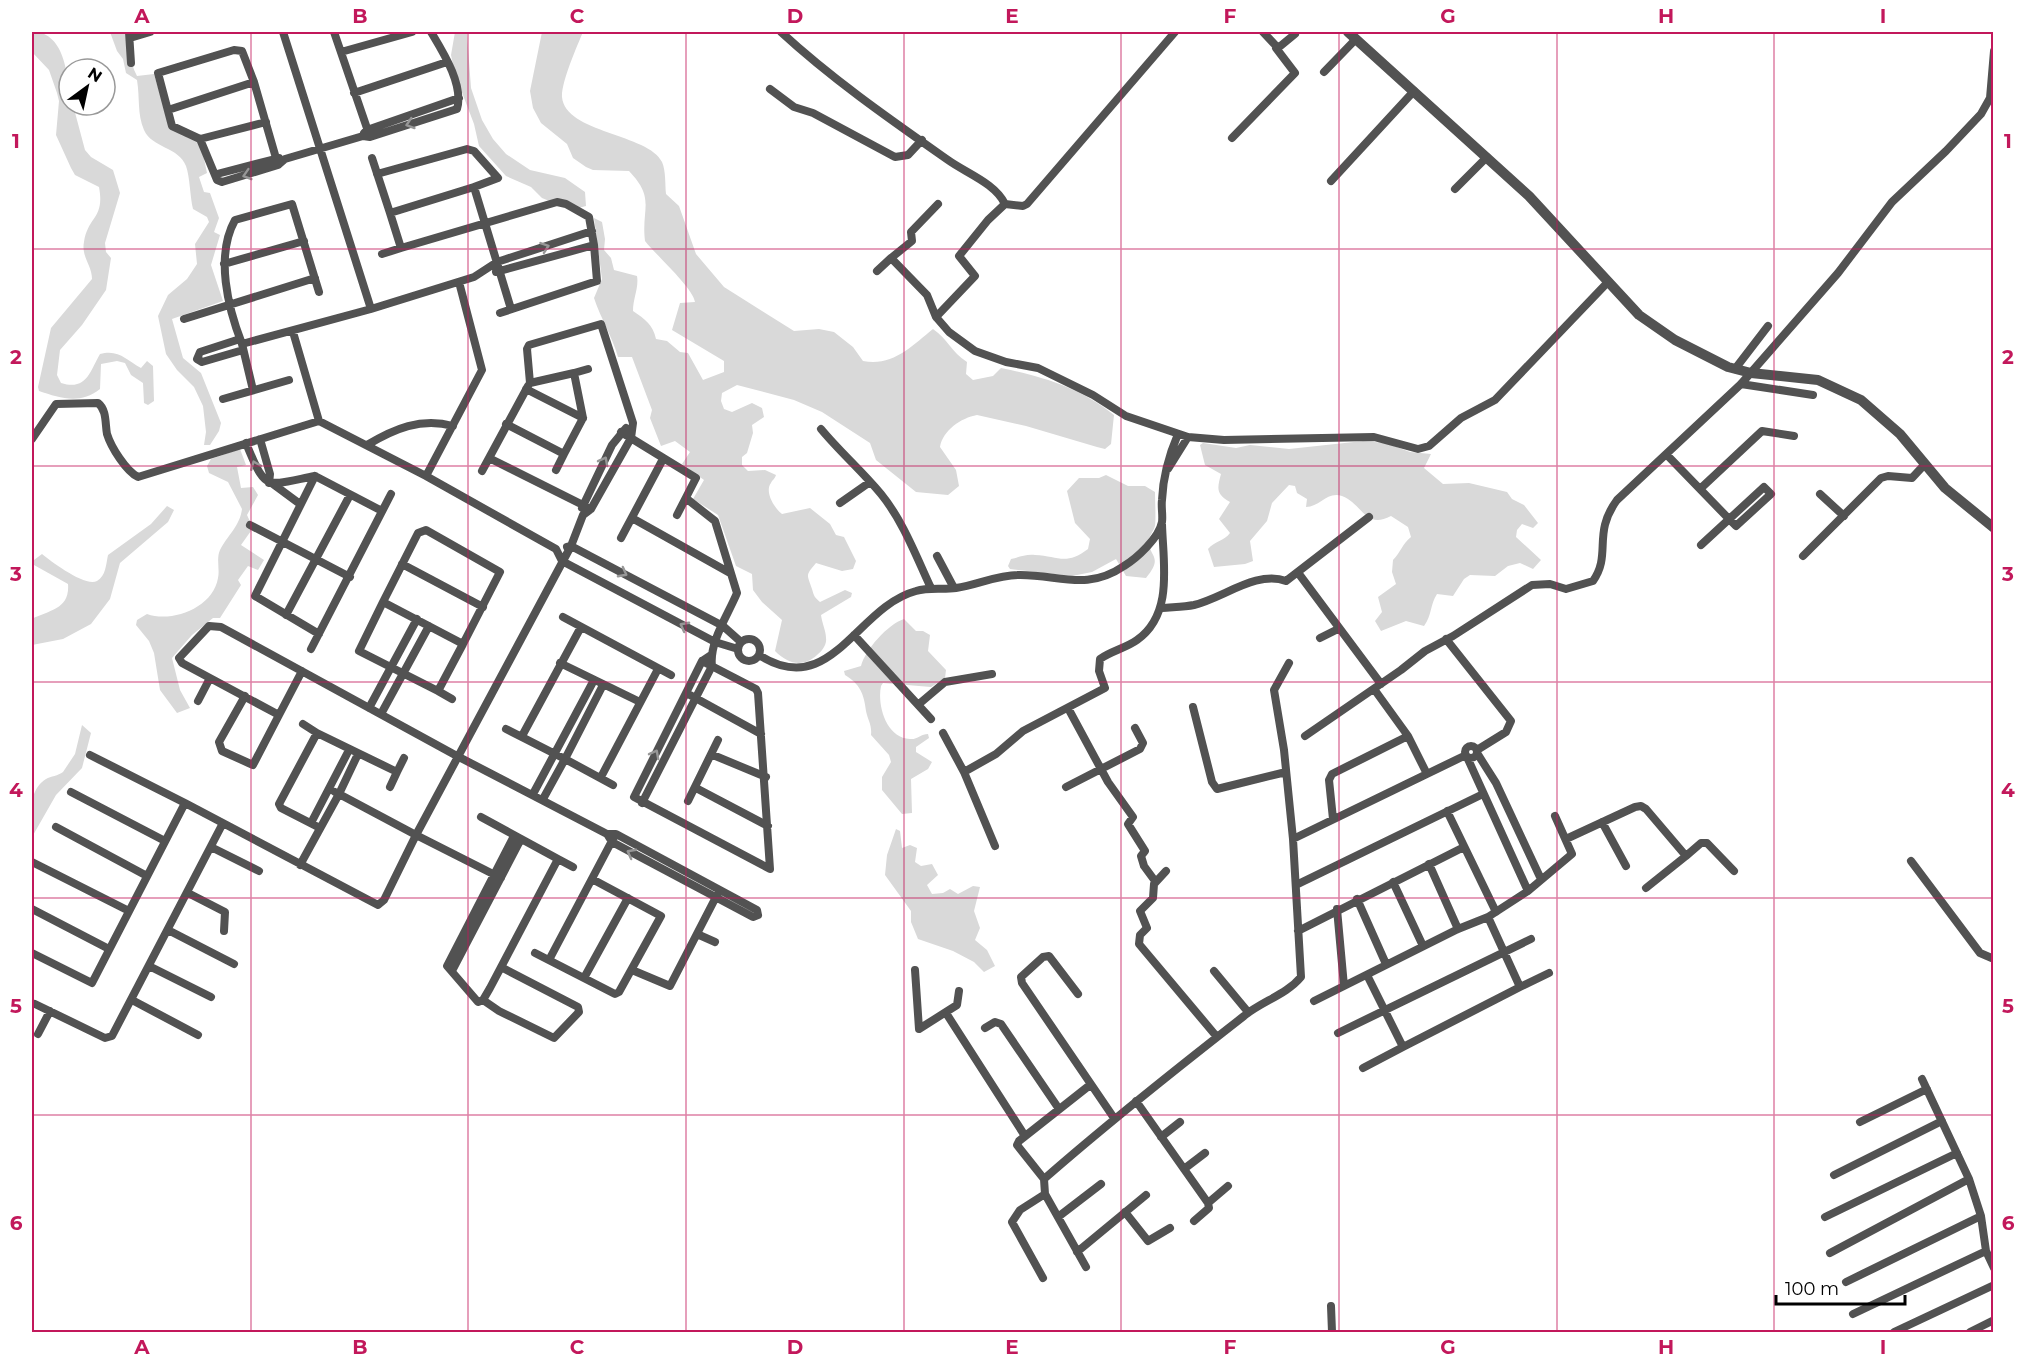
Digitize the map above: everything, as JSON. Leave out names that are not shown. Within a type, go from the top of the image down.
[{"type":"street","points":[[131,63],[129,35],[150,32]]},
{"type":"street","points":[[283,32],[371,309]]},
{"type":"street","points":[[334,32],[366,134]]},
{"type":"street","points":[[341,52],[412,32]]},
{"type":"street","points":[[200,139],[217,180],[222,182],[276,161],[366,134],[459,98],[447,62],[431,32]]},
{"type":"street","points":[[781,32],[854,92],[994,190],[1005,204],[1023,206],[1028,204],[1175,32]]},
{"type":"street","points":[[1232,138],[1295,73],[1263,32]]},
{"type":"street","points":[[1276,48],[1295,34]]},
{"type":"street","points":[[1324,72],[1352,35],[1487,157],[1562,230],[1607,284],[1639,315],[1659,330],[1735,369],[1751,373],[1818,380],[1845,391],[1889,423],[1970,512],[1994,528]]},
{"type":"street","points":[[266,122],[200,139],[175,128],[157,76],[158,73],[237,50],[244,53],[266,122],[276,161]]},
{"type":"street","points":[[1305,736],[1378,687],[1425,651],[1532,585],[1550,584],[1566,589],[1593,581],[1603,562],[1602,530],[1606,515],[1644,473],[1741,384],[1831,282],[1892,202],[1947,151],[1987,106],[1993,79],[1994,51]]},
{"type":"street","points":[[354,93],[447,62]]},
{"type":"street","points":[[168,110],[254,82]]},
{"type":"street","points":[[770,89],[794,107],[813,112],[895,157],[908,155],[922,140]]},
{"type":"street","points":[[1331,182],[1414,91]]},
{"type":"street","points":[[377,174],[471,149],[498,178],[390,213]]},
{"type":"street","points":[[1455,189],[1487,157]]},
{"type":"street","points":[[372,158],[401,248]]},
{"type":"street","points":[[474,187],[512,309]]},
{"type":"street","points":[[382,254],[562,202],[589,217],[598,280],[500,313]]},
{"type":"street","points":[[253,390],[242,344],[228,303],[224,264],[235,220],[289,203],[295,206],[319,292]]},
{"type":"street","points":[[877,271],[912,241],[911,232],[938,204]]},
{"type":"street","points":[[936,317],[975,276],[959,256],[988,220],[1005,204]]},
{"type":"street","points":[[242,344],[293,332],[459,282],[487,271],[497,262],[592,231]]},
{"type":"street","points":[[224,264],[304,241]]},
{"type":"street","points":[[487,271],[500,273],[594,245]]},
{"type":"street","points":[[891,258],[927,295],[936,317],[966,347],[1006,362],[1038,368],[1094,395],[1126,416],[1188,437],[1224,440],[1374,437],[1418,449],[1429,446],[1461,418],[1495,400],[1607,284]]},
{"type":"street","points":[[184,319],[228,303],[315,278]]},
{"type":"street","points":[[426,476],[482,370],[459,282]]},
{"type":"street","points":[[90,755],[378,905],[384,900],[457,756],[571,546],[583,515],[591,509],[631,438],[633,423],[602,324],[528,346],[528,386],[482,471]]},
{"type":"street","points":[[1735,369],[1768,326]]},
{"type":"street","points":[[293,332],[319,421]]},
{"type":"street","points":[[528,386],[588,369]]},
{"type":"street","points":[[556,470],[583,418],[574,373]]},
{"type":"street","points":[[223,399],[289,380]]},
{"type":"street","points":[[1741,384],[1813,395]]},
{"type":"street","points":[[528,386],[583,418]]},
{"type":"street","points":[[32,439],[56,404],[96,402],[103,408],[108,437],[134,475],[138,477],[319,421],[426,476],[556,549],[562,561],[715,642],[740,646],[755,642],[759,655],[775,665],[794,669],[833,655],[902,596],[931,588],[954,588],[1015,575],[1038,575],[1076,582],[1104,576],[1124,566],[1154,537],[1162,524]]},
{"type":"street","points":[[367,445],[387,433],[412,424],[435,421],[453,426]]},
{"type":"street","points":[[583,515],[581,505],[621,432],[633,423]]},
{"type":"street","points":[[506,424],[564,454]]},
{"type":"street","points":[[821,429],[844,458],[870,482],[901,525],[931,588]]},
{"type":"street","points":[[1700,489],[1762,431],[1794,436]]},
{"type":"street","points":[[621,432],[696,478],[677,515]]},
{"type":"street","points":[[964,772],[996,754],[1023,731],[1105,687],[1098,671],[1100,659],[1136,642],[1150,627],[1162,608],[1162,524],[1166,472],[1178,445],[1178,434]]},
{"type":"street","points":[[1178,445],[1188,437]]},
{"type":"street","points":[[260,439],[271,484]]},
{"type":"street","points":[[246,443],[260,477],[300,504]]},
{"type":"street","points":[[1666,454],[1729,519],[1736,526],[1771,494],[1764,487],[1729,519],[1701,545]]},
{"type":"street","points":[[489,458],[591,509]]},
{"type":"street","points":[[621,538],[663,459]]},
{"type":"street","points":[[1803,556],[1881,478],[1888,476],[1912,478],[1925,464]]},
{"type":"street","points":[[271,484],[315,476],[382,511]]},
{"type":"street","points":[[315,476],[254,594],[319,634]]},
{"type":"street","points":[[840,503],[870,482]]},
{"type":"street","points":[[311,649],[391,494]]},
{"type":"street","points":[[1820,494],[1844,516]]},
{"type":"street","points":[[286,615],[350,495]]},
{"type":"street","points":[[687,499],[715,521],[737,593],[715,642],[711,655],[712,666],[691,696],[634,797],[770,869],[766,777],[758,691],[712,666],[702,661]]},
{"type":"street","points":[[1162,608],[1193,605],[1221,592],[1272,578],[1286,582],[1370,517]]},
{"type":"street","points":[[632,518],[730,573]]},
{"type":"street","points":[[249,525],[350,577]]},
{"type":"street","points":[[438,691],[500,572],[426,530],[418,533],[359,651],[452,699]]},
{"type":"street","points":[[556,549],[571,546],[723,626],[740,646],[744,660],[755,659],[759,655]]},
{"type":"street","points":[[937,556],[954,588]]},
{"type":"street","points":[[402,564],[483,607]]},
{"type":"street","points":[[1299,573],[1378,687],[1408,736],[1426,772]]},
{"type":"street","points":[[383,602],[463,644]]},
{"type":"street","points":[[563,617],[671,675]]},
{"type":"street","points":[[369,708],[417,619]]},
{"type":"street","points":[[279,715],[210,678],[179,658],[211,624],[457,756],[543,799],[717,894],[670,986],[632,970]]},
{"type":"street","points":[[381,714],[429,626]]},
{"type":"street","points":[[522,736],[580,627]]},
{"type":"street","points":[[1320,638],[1338,629]]},
{"type":"street","points":[[855,635],[931,719]]},
{"type":"street","points":[[1446,639],[1511,721],[1506,732],[1477,751]]},
{"type":"street","points":[[691,696],[702,661],[711,655]]},
{"type":"street","points":[[560,663],[640,702]]},
{"type":"street","points":[[1044,1179],[1114,1118],[1248,1012],[1285,991],[1301,977],[1293,840],[1274,690],[1289,663]]},
{"type":"street","points":[[601,777],[658,669]]},
{"type":"street","points":[[245,696],[219,742],[222,751],[253,765],[302,671]]},
{"type":"street","points":[[919,704],[945,682],[992,674]]},
{"type":"street","points":[[198,701],[210,678]]},
{"type":"street","points":[[533,794],[594,680]]},
{"type":"street","points":[[543,799],[603,685]]},
{"type":"street","points":[[691,696],[761,734]]},
{"type":"street","points":[[1193,707],[1212,782],[1217,789],[1286,772]]},
{"type":"street","points":[[1068,708],[1075,725],[1108,782],[1133,817],[1128,824],[1145,851],[1141,856],[1144,866],[1155,881],[1154,898],[1139,914],[1147,928],[1140,935],[1139,944],[1217,1037]]},
{"type":"street","points":[[303,724],[349,750],[397,772]]},
{"type":"street","points":[[1066,787],[1142,746],[1135,728]]},
{"type":"street","points":[[506,729],[614,785]]},
{"type":"street","points":[[317,733],[279,804],[281,808],[320,828]]},
{"type":"street","points":[[943,733],[964,772],[994,846]]},
{"type":"street","points":[[1333,819],[1329,780],[1332,774],[1408,736]]},
{"type":"street","points":[[688,801],[718,740]]},
{"type":"street","points":[[1528,891],[1466,756],[1469,747],[1477,751],[1496,783],[1540,878]]},
{"type":"street","points":[[311,823],[349,750]]},
{"type":"street","points":[[300,865],[358,754]]},
{"type":"street","points":[[712,755],[766,777]]},
{"type":"street","points":[[1293,840],[1426,772],[1466,756]]},
{"type":"street","points":[[390,787],[404,758]]},
{"type":"street","points":[[696,788],[768,826]]},
{"type":"street","points":[[329,789],[497,877]]},
{"type":"street","points":[[71,792],[165,841]]},
{"type":"street","points":[[1296,885],[1483,794]]},
{"type":"street","points":[[32,954],[92,983],[185,803]]},
{"type":"street","points":[[1566,839],[1641,806],[1647,809],[1686,855]]},
{"type":"street","points":[[1448,811],[1520,987]]},
{"type":"street","points":[[1314,1001],[1458,929],[1492,915],[1528,891],[1540,878],[1569,857],[1571,850],[1556,816]]},
{"type":"street","points":[[481,817],[573,867]]},
{"type":"street","points":[[1602,822],[1626,866]]},
{"type":"street","points":[[35,1004],[109,1038],[132,1000],[223,823]]},
{"type":"street","points":[[56,827],[147,876]]},
{"type":"street","points":[[501,967],[578,1007],[579,1012],[554,1038],[499,1011],[483,1000],[476,1000],[447,966],[517,837]]},
{"type":"street","points":[[549,960],[612,837]]},
{"type":"street","points":[[1646,888],[1701,843],[1707,843],[1734,871]]},
{"type":"street","points":[[211,846],[260,871]]},
{"type":"street","points":[[1298,931],[1337,909],[1464,847]]},
{"type":"street","points":[[483,1000],[558,858]]},
{"type":"street","points":[[1911,861],[1980,953],[1994,959]]},
{"type":"street","points":[[32,862],[129,911]]},
{"type":"street","points":[[1429,864],[1458,929]]},
{"type":"street","points":[[1155,881],[1166,871]]},
{"type":"street","points":[[535,953],[616,994],[662,918],[658,912],[592,879]]},
{"type":"street","points":[[1393,882],[1423,946]]},
{"type":"street","points":[[188,892],[225,912],[224,931]]},
{"type":"street","points":[[584,978],[628,898]]},
{"type":"street","points":[[1357,899],[1386,964]]},
{"type":"street","points":[[32,909],[109,950]]},
{"type":"street","points":[[1337,909],[1344,987]]},
{"type":"street","points":[[168,930],[234,964]]},
{"type":"street","points":[[697,934],[715,942]]},
{"type":"street","points":[[1338,1033],[1531,939]]},
{"type":"street","points":[[1078,994],[1049,956],[1043,957],[1021,976],[1022,983],[1114,1118]]},
{"type":"street","points":[[149,966],[211,997]]},
{"type":"street","points":[[915,970],[918,1028],[922,1029],[959,1003],[959,991]]},
{"type":"street","points":[[1214,971],[1248,1012]]},
{"type":"street","points":[[1363,1068],[1549,973]]},
{"type":"street","points":[[1367,975],[1403,1047]]},
{"type":"street","points":[[132,1000],[198,1035]]},
{"type":"street","points":[[38,1034],[50,1011]]},
{"type":"street","points":[[946,1013],[1025,1136]]},
{"type":"street","points":[[985,1028],[995,1023],[1001,1024],[1059,1109]]},
{"type":"street","points":[[1922,1079],[1970,1179],[1981,1216],[1986,1251],[1994,1268]]},
{"type":"street","points":[[1086,1267],[1046,1194],[1044,1179],[1017,1146],[1025,1136],[1090,1085]]},
{"type":"street","points":[[1860,1122],[1927,1089]]},
{"type":"street","points":[[1136,1101],[1208,1203],[1209,1208],[1194,1221]]},
{"type":"street","points":[[1834,1175],[1942,1121]]},
{"type":"street","points":[[1161,1137],[1180,1122]]},
{"type":"street","points":[[1184,1169],[1205,1153]]},
{"type":"street","points":[[1825,1217],[1957,1153]]},
{"type":"street","points":[[1830,1253],[1970,1179]]},
{"type":"street","points":[[1058,1217],[1101,1184]]},
{"type":"street","points":[[1208,1203],[1228,1186]]},
{"type":"street","points":[[1043,1278],[1012,1222],[1020,1210],[1046,1194]]},
{"type":"street","points":[[1077,1252],[1146,1195]]},
{"type":"street","points":[[1125,1212],[1148,1241],[1170,1228]]},
{"type":"street","points":[[1846,1282],[1981,1216]]},
{"type":"street","points":[[1853,1314],[1986,1251]]},
{"type":"street","points":[[1894,1332],[1994,1285]]},
{"type":"street","points":[[1331,1306],[1332,1332]]},
{"type":"street","points":[[1970,1332],[1994,1320]]},
{"type":"shaded area","points":[[32,32],[52,39],[59,48],[62,57],[57,57],[57,93],[49,70],[32,52]]},
{"type":"shaded area","points":[[110,32],[129,32],[130,54],[134,70],[137,76],[154,74],[170,128],[200,140],[207,173],[199,177],[204,192],[210,193],[219,218],[214,232],[220,235],[211,265],[223,301],[172,319],[183,358],[201,373],[221,423],[210,445],[204,445],[206,432],[203,406],[194,387],[177,370],[166,354],[158,316],[168,295],[187,279],[197,264],[195,244],[209,222],[207,217],[193,209],[183,160],[153,141],[144,130],[137,80],[126,73],[123,59],[117,51]]},
{"type":"shaded area","points":[[455,32],[467,34],[471,88],[482,120],[493,139],[506,154],[530,170],[565,178],[585,192],[586,206],[571,210],[542,198],[531,187],[506,176],[479,146],[451,55]]},
{"type":"shaded area","points":[[542,32],[583,32],[562,91],[567,109],[577,118],[592,126],[641,145],[654,153],[662,162],[666,194],[679,206],[696,254],[724,287],[794,331],[819,329],[834,332],[853,347],[863,361],[883,361],[901,354],[933,329],[967,362],[966,374],[973,380],[993,376],[1001,368],[1060,384],[1101,405],[1114,415],[1111,444],[1105,449],[1026,426],[977,415],[965,419],[949,430],[940,447],[956,470],[959,486],[948,495],[916,492],[876,460],[870,443],[822,412],[794,400],[737,385],[722,393],[721,401],[724,409],[732,412],[752,403],[762,408],[764,417],[752,425],[753,433],[747,453],[742,457],[742,465],[748,471],[765,470],[776,475],[769,491],[776,508],[782,514],[810,508],[830,524],[836,535],[844,537],[856,561],[853,569],[842,571],[816,563],[812,567],[808,578],[815,598],[820,602],[845,590],[852,593],[851,597],[821,615],[826,641],[824,648],[817,655],[801,663],[785,659],[775,651],[782,620],[762,602],[753,590],[752,574],[736,566],[718,515],[693,499],[704,480],[682,464],[690,452],[675,441],[661,446],[650,418],[652,410],[632,357],[618,357],[594,298],[602,279],[594,218],[602,222],[604,250],[611,258],[614,270],[637,276],[633,311],[648,323],[656,339],[667,341],[680,352],[688,353],[703,380],[724,372],[724,361],[672,330],[680,303],[695,302],[681,280],[645,241],[646,204],[637,181],[629,171],[593,170],[586,167],[573,158],[567,144],[541,123],[533,108],[530,91]]},
{"type":"shaded area","points":[[58,117],[76,117],[85,150],[91,157],[113,170],[120,193],[105,243],[106,252],[111,258],[106,290],[82,325],[60,350],[57,375],[61,383],[70,385],[82,382],[90,373],[100,354],[117,354],[141,368],[147,361],[153,366],[154,401],[148,405],[144,403],[143,383],[131,375],[125,363],[117,361],[101,364],[100,389],[85,397],[62,398],[39,391],[51,328],[92,279],[83,247],[86,233],[100,205],[99,187],[75,175],[56,135]]},
{"type":"shaded area","points":[[1363,441],[1386,443],[1410,452],[1431,454],[1424,468],[1443,484],[1469,483],[1507,492],[1512,499],[1524,505],[1538,523],[1533,528],[1522,524],[1517,530],[1516,537],[1541,560],[1533,569],[1520,563],[1508,566],[1495,576],[1470,575],[1464,579],[1453,596],[1437,594],[1424,626],[1406,621],[1381,631],[1375,621],[1382,612],[1378,597],[1396,584],[1392,572],[1393,560],[1411,537],[1408,527],[1391,516],[1375,520],[1370,518],[1355,504],[1337,495],[1306,507],[1307,499],[1297,493],[1295,486],[1289,485],[1272,503],[1267,521],[1250,541],[1253,561],[1214,567],[1208,549],[1230,533],[1219,519],[1230,502],[1220,494],[1221,474],[1205,465],[1200,445],[1203,443],[1236,448],[1250,445],[1289,449]]},
{"type":"shaded area","points":[[240,449],[246,465],[237,467],[241,488],[253,487],[258,495],[247,515],[253,528],[241,545],[264,560],[258,570],[248,566],[238,580],[241,585],[220,618],[213,618],[192,635],[172,658],[180,690],[190,708],[177,713],[160,690],[154,653],[149,641],[136,625],[137,620],[147,614],[168,616],[190,611],[208,598],[215,589],[220,550],[236,526],[242,509],[228,482],[209,473],[207,466],[211,459]]},
{"type":"shaded area","points":[[1106,475],[1128,486],[1145,486],[1155,492],[1155,526],[1149,539],[1149,545],[1155,560],[1146,578],[1126,576],[1116,559],[1092,572],[1072,576],[1010,569],[1008,566],[1011,559],[1032,555],[1068,559],[1088,549],[1090,539],[1075,523],[1067,491],[1079,478],[1099,478]]},
{"type":"shaded area","points":[[167,506],[174,510],[168,522],[120,563],[110,599],[91,624],[63,639],[32,645],[32,619],[57,608],[66,599],[68,592],[68,584],[34,565],[34,560],[42,554],[77,577],[92,582],[97,581],[104,573],[108,555],[151,524]]},
{"type":"shaded area","points":[[904,619],[916,631],[923,631],[930,635],[928,651],[946,670],[945,678],[931,687],[883,683],[881,686],[880,702],[889,727],[902,737],[915,739],[928,734],[929,738],[916,747],[916,752],[932,762],[928,769],[911,779],[912,813],[902,814],[882,790],[882,777],[891,762],[889,755],[871,735],[862,695],[858,686],[845,675],[844,671],[861,666],[878,638],[891,626]]},
{"type":"shaded area","points":[[82,725],[91,733],[82,768],[56,795],[32,837],[31,805],[36,790],[46,779],[63,772],[75,754]]},
{"type":"shaded area","points":[[896,829],[900,831],[902,848],[910,845],[917,848],[915,862],[921,866],[932,864],[938,875],[927,885],[932,894],[943,893],[950,889],[958,894],[973,886],[980,887],[974,911],[980,928],[975,940],[987,950],[995,966],[984,972],[974,962],[953,951],[918,939],[911,922],[911,911],[885,875],[887,855]]}]
